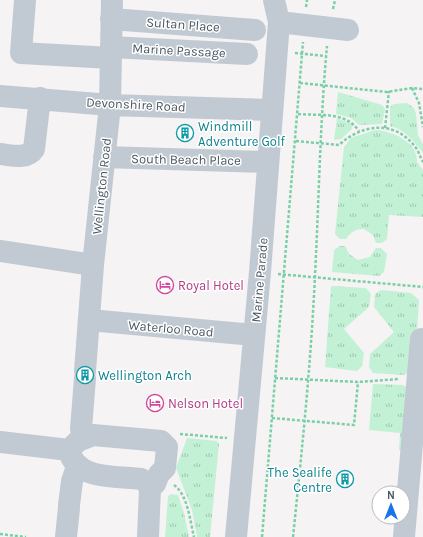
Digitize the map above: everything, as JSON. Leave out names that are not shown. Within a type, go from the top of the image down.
[{"type":"street","name":"Marine Passage","points":[[25,0],[21,53],[111,52],[248,54]]},
{"type":"street","name":"Marine Parade","points":[[236,537],[260,272],[279,22],[274,0]]},
{"type":"street","name":"Marine Parade","points":[[279,22],[289,0]]},
{"type":"street","name":"Wellington Road","points":[[66,537],[72,481],[81,429],[93,265],[110,105],[111,9]]},
{"type":"street","name":"Sultan Place","points":[[111,9],[255,30]]},
{"type":"street","points":[[279,22],[339,30]]},
{"type":"street","name":"Devonshire Road","points":[[0,96],[40,98],[110,105],[272,110]]},
{"type":"street","points":[[0,154],[25,156],[31,154],[34,149],[40,98]]},
{"type":"street","name":"South Beach Place","points":[[104,157],[268,162]]},
{"type":"street","points":[[0,251],[93,265]]},
{"type":"street","name":"Waterloo Road","points":[[89,320],[254,335]]},
{"type":"street","points":[[404,537],[421,339]]},
{"type":"street","points":[[77,452],[93,435],[161,441],[167,447],[165,468],[155,481],[148,537]]},
{"type":"street","points":[[0,442],[77,452]]},
{"type":"street","points":[[77,452],[86,473],[141,479],[146,482],[155,481]]},
{"type":"path","points":[[262,537],[307,0]]},
{"type":"path","points":[[293,537],[315,277],[324,86],[339,30],[335,0]]},
{"type":"path","points":[[300,83],[389,91],[412,88],[423,89]]},
{"type":"path","points":[[412,88],[419,103],[423,127]]},
{"type":"path","points":[[385,128],[389,91]]},
{"type":"path","points":[[298,114],[341,116],[350,120],[359,131]]},
{"type":"path","points":[[296,141],[339,145],[359,131],[369,128],[385,128],[407,139],[416,148],[423,162]]},
{"type":"path","points":[[260,272],[423,287]]},
{"type":"path","points":[[275,378],[358,382],[417,377]]},
{"type":"path","points":[[272,418],[354,425],[358,382]]},
{"type":"path","points":[[161,441],[168,433],[244,439]]},
{"type":"path","points":[[155,481],[178,488],[188,513],[194,537]]},
{"type":"path","points":[[0,534],[26,537]]},
{"type":"green space","points":[[338,92],[382,105],[385,109],[382,124],[359,125],[351,118],[336,114]]},
{"type":"green space","points":[[407,103],[414,108],[416,114],[418,135],[423,144],[423,153],[404,133],[390,126],[390,107],[394,104]]},
{"type":"green space","points":[[337,118],[352,124],[352,129],[341,139],[334,140]]},
{"type":"green space","points":[[375,130],[396,135],[402,138],[413,148],[417,162],[423,170],[423,217],[389,215],[387,239],[382,243],[376,243],[373,235],[364,229],[354,231],[346,239],[340,239],[335,234],[344,147],[351,138]]},
{"type":"green space","points":[[340,246],[345,246],[349,254],[358,260],[370,257],[376,248],[381,248],[387,254],[384,272],[379,276],[332,272],[334,250]]},
{"type":"green space","points":[[331,286],[366,288],[371,294],[369,307],[344,329],[364,353],[362,366],[357,371],[325,367]]},
{"type":"green space","points":[[381,290],[411,293],[419,300],[415,364],[409,373],[403,375],[373,373],[369,367],[370,354],[394,332],[374,307],[375,294]]},
{"type":"green space","points":[[373,384],[403,385],[408,388],[406,450],[399,450],[400,433],[369,430]]},
{"type":"green space","points":[[187,438],[217,441],[219,444],[210,537],[197,537],[192,510],[176,468]]},
{"type":"green space","points":[[171,494],[178,495],[184,513],[189,537],[165,537],[168,496]]},
{"type":"place","name":"Windmill Adventure Golf","points":[[185,133]]},
{"type":"place","name":"Royal Hotel","points":[[165,285]]},
{"type":"place","name":"Wellington Arch","points":[[85,375]]},
{"type":"place","name":"Nelson Hotel","points":[[155,403]]},
{"type":"place","name":"The Sealife Centre","points":[[345,479]]}]
